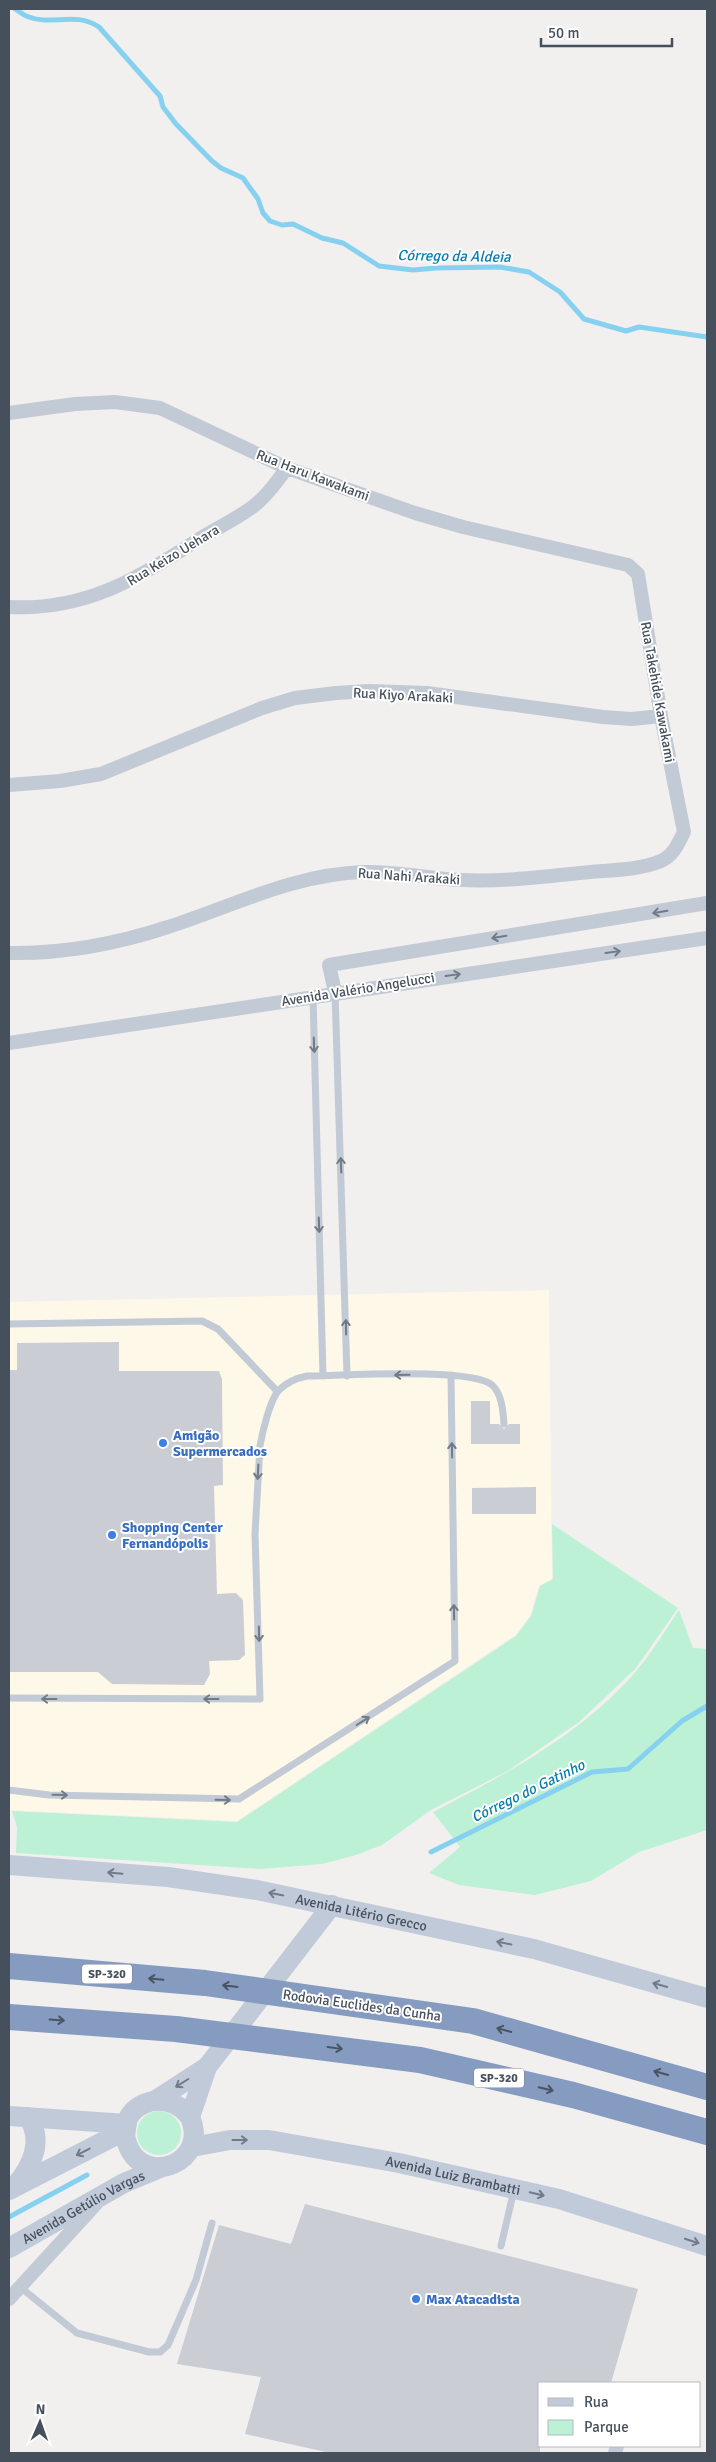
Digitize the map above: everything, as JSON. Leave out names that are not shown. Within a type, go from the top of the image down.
[{"type":"highway","name":"Rodovia Euclides da Cunha","points":[[9,1966],[205,1983],[473,2021],[707,2088]]},
{"type":"highway","name":"SP-320","points":[[9,2017],[176,2029],[420,2060],[573,2095],[707,2132]]},
{"type":"main road","name":"Avenida Litério Grecco","points":[[9,1865],[168,1877],[257,1890],[534,1949],[707,1998]]},
{"type":"main road","points":[[190,2117],[207,2067],[332,1905]]},
{"type":"main road","points":[[156,2100],[176,2103],[190,2117],[194,2132],[192,2147],[179,2162],[160,2168],[150,2166],[134,2156],[126,2139],[126,2127],[130,2117],[141,2105],[156,2100],[207,2067]]},
{"type":"main road","points":[[18,2117],[126,2127]]},
{"type":"main road","points":[[12,2189],[23,2177],[35,2151],[33,2125],[18,2117]]},
{"type":"main road","points":[[12,2189],[126,2127]]},
{"type":"main road","name":"Avenida Luiz Brambatti","points":[[192,2147],[230,2140],[269,2140],[399,2163],[558,2199],[707,2246]]},
{"type":"main road","name":"Avenida Getúlio Vargas","points":[[9,2248],[105,2194],[160,2168]]},
{"type":"street","name":"Rua Haru Kawakami","points":[[9,413],[75,404],[115,402],[160,408],[287,468],[415,514],[620,562]]},
{"type":"street","name":"Rua Keizo Uehara","points":[[9,606],[60,604],[97,595],[130,582],[253,507],[269,491],[287,468]]},
{"type":"street","name":"Rua Takehide Kawakami","points":[[620,562],[634,569],[638,574],[661,716],[684,832]]},
{"type":"street","name":"Rua Kiyo Arakaki","points":[[9,785],[60,781],[101,774],[262,708],[295,698],[336,693],[374,691],[427,693],[603,717],[632,719],[661,716]]},
{"type":"street","name":"Rua Nahi Arakaki","points":[[9,953],[73,951],[125,940],[170,926],[272,889],[304,879],[334,874],[366,872],[462,880],[500,880],[637,868],[662,861],[676,850],[684,832]]},
{"type":"street","name":"Avenida Valério Angelucci","points":[[335,992],[329,965],[707,902]]},
{"type":"street","name":"Avenida Valério Angelucci","points":[[9,1042],[707,938]]},
{"type":"street","points":[[9,2299],[105,2194]]},
{"type":"lane","points":[[335,992],[347,1376]]},
{"type":"lane","points":[[313,996],[323,1376]]},
{"type":"lane","points":[[9,1324],[202,1321],[218,1328],[277,1391]]},
{"type":"lane","points":[[9,1790],[49,1795],[239,1799],[455,1661],[451,1375]]},
{"type":"lane","points":[[9,1698],[260,1699],[256,1534],[259,1457],[262,1433],[277,1391],[298,1378],[323,1376],[451,1375],[477,1377],[491,1384],[498,1391],[504,1424]]},
{"type":"lane","points":[[501,2246],[514,2189]]},
{"type":"lane","points":[[20,2287],[77,2333],[149,2352],[160,2352],[168,2345],[196,2280],[212,2223]]},
{"type":"shaded area","points":[[549,1290],[552,1579],[539,1586],[530,1616],[515,1635],[237,1821],[9,1810],[9,1302]]},
{"type":"green space","points":[[552,1524],[678,1608],[636,1668],[579,1722],[506,1772],[431,1810],[382,1845],[356,1855],[322,1864],[261,1869],[16,1853],[17,1827],[12,1811],[237,1822],[516,1636],[531,1616],[540,1586],[553,1579]]},
{"type":"green space","points":[[679,1610],[693,1648],[707,1649],[707,1830],[639,1852],[591,1881],[535,1895],[459,1885],[429,1873],[460,1847],[433,1812],[488,1783],[542,1751],[593,1713],[638,1669]]},
{"type":"green space","points":[[163,2111],[175,2117],[180,2124],[180,2142],[175,2149],[168,2154],[155,2155],[147,2152],[140,2145],[137,2129],[140,2121],[147,2114]]},
{"type":"building","name":"Shopping Center Fernandópolis","points":[[119,1342],[119,1371],[219,1371],[222,1379],[223,1485],[214,1486],[217,1594],[236,1593],[243,1600],[245,1655],[239,1660],[209,1661],[210,1674],[204,1685],[112,1684],[98,1672],[9,1672],[9,1370],[17,1370],[17,1343]]},
{"type":"building","points":[[471,1401],[490,1401],[490,1424],[499,1424],[504,1429],[509,1424],[520,1424],[520,1444],[471,1444]]},
{"type":"building","points":[[536,1487],[536,1514],[472,1514],[472,1488]]},
{"type":"building","points":[[305,2204],[638,2289],[611,2382],[538,2382],[538,2447],[540,2447],[540,2453],[330,2453],[245,2434],[261,2377],[177,2364],[219,2225],[291,2244]]},
{"type":"waterway","name":"Córrego da Aldeia","points":[[15,9],[25,16],[37,19],[81,20],[99,27],[160,96],[163,107],[176,124],[212,161],[221,168],[243,178],[258,199],[263,213],[270,221],[282,225],[293,224],[322,238],[343,243],[379,266],[413,270],[500,267],[529,272],[560,292],[584,319],[626,331],[639,327],[707,337]]},
{"type":"waterway","name":"Córrego do Gatinho","points":[[431,1852],[592,1772],[628,1769],[682,1721],[707,1706]]},
{"type":"waterway","name":"Córrego do Gatinho","points":[[9,2217],[87,2175]]},
{"type":"place","name":"Amigão Supermercados","points":[[163,1443]]},
{"type":"place","name":"Shopping Center Fernandópolis","points":[[112,1535]]},
{"type":"place","name":"Max Atacadista","points":[[416,2299]]}]
